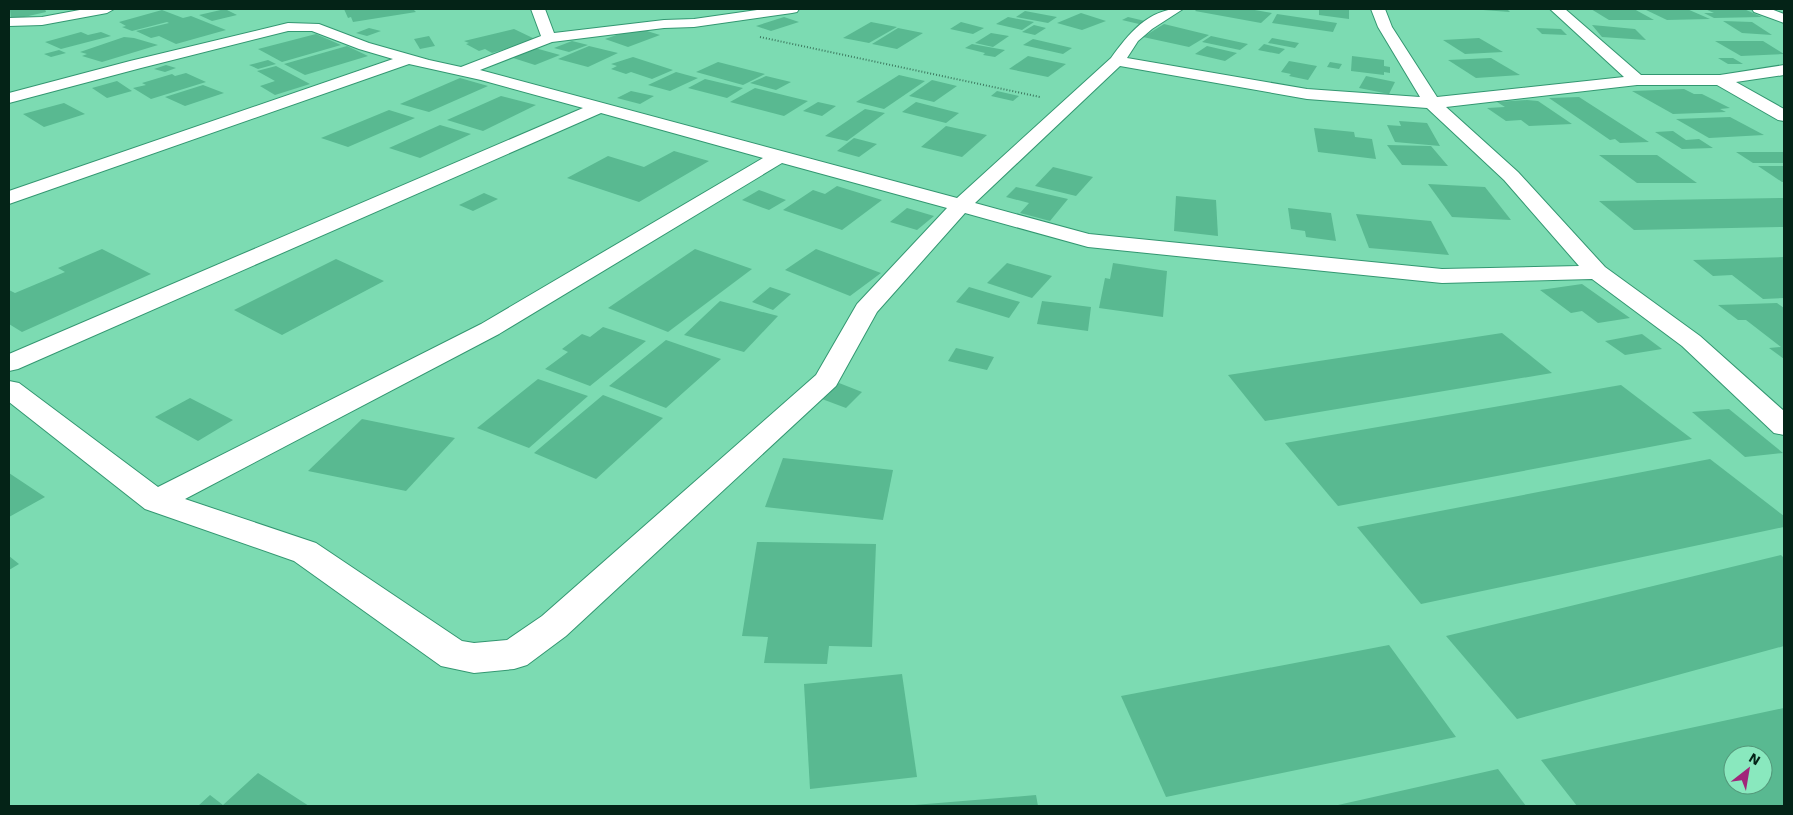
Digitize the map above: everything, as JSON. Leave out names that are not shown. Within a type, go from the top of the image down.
[{"type":"street","points":[[9,22],[42,21],[107,9]]},
{"type":"street","points":[[538,9],[549,38]]},
{"type":"street","points":[[464,71],[549,38],[664,24],[694,23],[792,9]]},
{"type":"street","points":[[9,389],[156,501],[305,552],[454,655],[474,658],[514,654],[554,626],[827,380],[866,309],[960,206],[1116,61],[1133,38],[1147,26],[1176,9]]},
{"type":"street","points":[[1378,9],[1385,27],[1432,103],[1511,176],[1597,272],[1691,341],[1784,426]]},
{"type":"street","points":[[1557,9],[1637,80]]},
{"type":"street","points":[[1759,9],[1784,19]]},
{"type":"street","points":[[294,13],[314,27],[364,46],[464,71],[1088,240],[1442,276],[1597,272]]},
{"type":"street","points":[[9,34],[78,15]]},
{"type":"street","points":[[9,98],[136,64],[288,27],[314,27]]},
{"type":"street","points":[[9,198],[410,59]]},
{"type":"street","points":[[1116,61],[1307,94],[1432,103],[1637,80],[1720,80],[1784,70]]},
{"type":"street","points":[[1720,80],[1784,116]]},
{"type":"street","points":[[9,363],[599,108]]},
{"type":"street","points":[[156,501],[490,329],[780,156]]},
{"type":"path","points":[[752,35],[1070,104]]},
{"type":"building","points":[[10,9],[45,9],[46,12],[11,20]]},
{"type":"building","points":[[225,9],[237,15],[212,21],[199,15]]},
{"type":"building","points":[[344,9],[413,9],[416,12],[353,22],[351,17],[348,18]]},
{"type":"building","points":[[1197,9],[1249,9],[1272,13],[1261,23],[1195,11]]},
{"type":"building","points":[[1319,9],[1349,10],[1349,19],[1319,15]]},
{"type":"building","points":[[1507,9],[1510,12],[1483,10]]},
{"type":"building","points":[[1591,9],[1634,9],[1654,20],[1609,20]]},
{"type":"building","points":[[1644,9],[1687,9],[1710,19],[1667,20]]},
{"type":"building","points":[[1705,9],[1744,9],[1762,17],[1714,18],[1704,13],[1714,13]]},
{"type":"building","points":[[162,10],[183,18],[191,16],[226,30],[176,44],[159,36],[151,38],[136,31],[169,23],[167,22],[132,31],[122,27],[126,26],[119,22]]},
{"type":"building","points":[[1025,11],[1057,17],[1048,23],[1016,17]]},
{"type":"building","points":[[1081,13],[1106,21],[1082,30],[1057,23]]},
{"type":"building","points":[[1277,14],[1337,23],[1333,32],[1272,23]]},
{"type":"building","points":[[784,17],[799,22],[771,31],[756,26]]},
{"type":"building","points":[[1008,17],[1034,22],[1022,30],[996,24]]},
{"type":"building","points":[[1128,17],[1145,21],[1139,24],[1122,20]]},
{"type":"building","points":[[1723,21],[1752,22],[1772,35],[1742,33]]},
{"type":"building","points":[[871,22],[897,27],[869,43],[843,38]]},
{"type":"building","points":[[961,22],[984,28],[973,34],[950,29]]},
{"type":"building","points":[[1164,24],[1209,35],[1189,47],[1143,37]]},
{"type":"building","points":[[1034,25],[1046,28],[1035,35],[1022,32]]},
{"type":"building","points":[[1592,25],[1635,29],[1646,40],[1602,37]]},
{"type":"building","points":[[369,28],[381,31],[367,36],[356,33]]},
{"type":"building","points":[[637,28],[660,35],[628,47],[605,39]]},
{"type":"building","points":[[898,28],[923,33],[897,49],[872,44]]},
{"type":"building","points":[[1536,28],[1561,29],[1567,35],[1542,34]]},
{"type":"building","points":[[514,29],[537,40],[492,53],[485,49],[479,51],[464,41]]},
{"type":"building","points":[[81,32],[88,35],[101,32],[111,36],[61,49],[45,42]]},
{"type":"building","points":[[991,33],[1009,36],[993,47],[975,43]]},
{"type":"building","points":[[316,34],[341,45],[282,62],[258,49]]},
{"type":"building","points":[[429,36],[435,46],[420,49],[414,39]]},
{"type":"building","points":[[1211,36],[1248,44],[1240,50],[1202,42]]},
{"type":"building","points":[[124,37],[158,45],[102,62],[82,56],[87,54],[80,52]]},
{"type":"building","points":[[1272,38],[1299,43],[1295,48],[1268,43]]},
{"type":"building","points":[[1479,38],[1503,52],[1465,54],[1443,40]]},
{"type":"building","points":[[1033,39],[1072,48],[1063,54],[1023,45]]},
{"type":"building","points":[[572,41],[588,45],[569,52],[554,48]]},
{"type":"building","points":[[1715,41],[1763,41],[1784,54],[1741,56]]},
{"type":"building","points":[[972,44],[1005,50],[995,57],[983,55],[985,53],[965,48]]},
{"type":"building","points":[[1264,44],[1285,49],[1279,54],[1258,50]]},
{"type":"building","points":[[347,46],[368,56],[305,75],[284,64]]},
{"type":"building","points":[[589,46],[618,53],[588,67],[558,59]]},
{"type":"building","points":[[1207,46],[1237,53],[1225,61],[1195,54]]},
{"type":"building","points":[[535,48],[560,55],[535,65],[510,57]]},
{"type":"building","points":[[59,50],[66,53],[51,57],[44,54]]},
{"type":"building","points":[[1028,56],[1066,64],[1048,77],[1009,69]]},
{"type":"building","points":[[1352,56],[1384,60],[1384,66],[1390,67],[1390,73],[1384,72],[1384,75],[1351,71]]},
{"type":"building","points":[[633,57],[673,70],[652,79],[631,72],[626,74],[611,69],[617,66],[611,64]]},
{"type":"building","points":[[1491,58],[1520,75],[1476,78],[1448,60]]},
{"type":"building","points":[[1718,58],[1733,58],[1743,64],[1728,64]]},
{"type":"building","points":[[268,60],[276,64],[258,69],[249,65]]},
{"type":"building","points":[[1289,61],[1317,66],[1308,80],[1289,76],[1291,74],[1281,72]]},
{"type":"building","points":[[718,62],[765,74],[743,85],[696,72]]},
{"type":"building","points":[[1330,62],[1342,64],[1339,69],[1327,67]]},
{"type":"building","points":[[166,65],[176,68],[165,72],[154,69]]},
{"type":"building","points":[[276,66],[310,84],[275,95],[260,86],[275,81],[257,71]]},
{"type":"building","points":[[676,72],[698,78],[670,91],[648,85]]},
{"type":"building","points":[[186,73],[206,82],[151,99],[133,88],[146,85],[142,83],[172,74],[175,76]]},
{"type":"building","points":[[899,75],[925,81],[884,109],[856,102]]},
{"type":"building","points":[[766,76],[791,82],[776,90],[750,83]]},
{"type":"building","points":[[1366,76],[1395,82],[1389,94],[1359,88]]},
{"type":"building","points":[[460,78],[488,86],[429,112],[400,104]]},
{"type":"building","points":[[705,79],[743,88],[727,98],[688,88]]},
{"type":"building","points":[[932,80],[957,86],[934,102],[909,96]]},
{"type":"building","points":[[117,81],[132,91],[107,98],[92,88]]},
{"type":"building","points":[[203,85],[224,93],[185,106],[165,97]]},
{"type":"building","points":[[755,88],[808,101],[784,116],[730,102]]},
{"type":"building","points":[[1684,89],[1694,94],[1702,94],[1730,108],[1720,109],[1726,112],[1673,114],[1632,91]]},
{"type":"building","points":[[631,91],[654,96],[640,104],[617,98]]},
{"type":"building","points":[[997,91],[1019,96],[1013,101],[991,96]]},
{"type":"building","points":[[501,96],[536,105],[483,131],[447,120]]},
{"type":"building","points":[[1579,97],[1649,142],[1620,143],[1615,139],[1610,140],[1549,98]]},
{"type":"building","points":[[1538,101],[1572,124],[1529,126],[1521,120],[1506,121],[1487,108],[1505,107],[1497,102]]},
{"type":"building","points":[[818,102],[836,106],[822,116],[803,111]]},
{"type":"building","points":[[916,102],[959,113],[946,123],[902,112]]},
{"type":"building","points":[[64,103],[85,114],[44,127],[23,114]]},
{"type":"building","points":[[865,109],[885,113],[847,141],[825,136]]},
{"type":"building","points":[[389,110],[415,118],[348,147],[321,138]]},
{"type":"building","points":[[1730,117],[1764,135],[1709,138],[1676,119]]},
{"type":"building","points":[[1399,121],[1427,123],[1440,146],[1395,142],[1387,125],[1401,126]]},
{"type":"building","points":[[440,125],[471,134],[420,158],[389,148]]},
{"type":"building","points":[[946,126],[987,135],[962,157],[921,147]]},
{"type":"building","points":[[1314,128],[1354,132],[1355,137],[1372,139],[1376,159],[1318,152]]},
{"type":"building","points":[[1673,131],[1686,140],[1699,139],[1713,148],[1682,149],[1655,132]]},
{"type":"building","points":[[854,138],[877,144],[859,157],[837,151]]},
{"type":"building","points":[[1387,145],[1431,146],[1448,166],[1402,165]]},
{"type":"building","points":[[674,151],[709,161],[639,202],[567,178],[608,156],[644,167]]},
{"type":"building","points":[[1736,152],[1784,152],[1784,163],[1753,163]]},
{"type":"building","points":[[1599,155],[1657,155],[1697,183],[1637,183]]},
{"type":"building","points":[[1758,166],[1784,166],[1784,182],[1782,182]]},
{"type":"building","points":[[1053,167],[1093,177],[1076,196],[1035,186]]},
{"type":"building","points":[[1428,184],[1485,187],[1511,220],[1452,217]]},
{"type":"building","points":[[837,186],[882,200],[842,230],[783,210],[813,190],[825,194]]},
{"type":"building","points":[[1016,187],[1068,199],[1050,221],[1020,213],[1029,203],[1006,197]]},
{"type":"building","points":[[759,190],[786,200],[769,210],[742,200]]},
{"type":"building","points":[[484,193],[498,199],[473,211],[459,205]]},
{"type":"building","points":[[1176,196],[1216,200],[1218,236],[1174,231]]},
{"type":"building","points":[[1784,198],[1784,227],[1634,230],[1599,201]]},
{"type":"building","points":[[907,208],[934,216],[917,230],[890,222]]},
{"type":"building","points":[[1288,208],[1331,213],[1336,241],[1306,237],[1305,231],[1291,229]]},
{"type":"building","points":[[1356,214],[1431,221],[1449,255],[1369,248]]},
{"type":"building","points":[[102,249],[151,274],[22,332],[9,324],[9,290],[15,293],[65,272],[58,268]]},
{"type":"building","points":[[695,249],[752,269],[668,332],[608,308]]},
{"type":"building","points":[[816,249],[881,273],[850,296],[785,270]]},
{"type":"building","points":[[1784,257],[1784,298],[1763,299],[1732,275],[1713,276],[1693,260]]},
{"type":"building","points":[[336,259],[384,281],[282,335],[234,310]]},
{"type":"building","points":[[1007,263],[1052,276],[1032,298],[987,283]]},
{"type":"building","points":[[1113,263],[1167,271],[1163,317],[1099,308],[1105,278],[1110,279]]},
{"type":"building","points":[[1582,284],[1630,318],[1598,323],[1582,311],[1571,313],[1540,290]]},
{"type":"building","points":[[770,287],[791,294],[773,310],[752,302]]},
{"type":"building","points":[[969,287],[1020,302],[1009,318],[956,302]]},
{"type":"building","points":[[720,301],[778,316],[744,352],[684,335]]},
{"type":"building","points":[[1042,301],[1091,307],[1088,331],[1037,324]]},
{"type":"building","points":[[1777,303],[1784,308],[1784,359],[1769,348],[1781,347],[1746,320],[1738,320],[1718,305]]},
{"type":"building","points":[[603,327],[646,341],[590,386],[545,369],[568,352],[562,349],[582,334],[590,337]]},
{"type":"building","points":[[1502,333],[1552,373],[1265,421],[1228,375]]},
{"type":"building","points":[[1642,334],[1662,349],[1625,355],[1605,341]]},
{"type":"building","points":[[666,340],[721,359],[666,408],[609,386]]},
{"type":"building","points":[[956,348],[994,357],[987,370],[948,361]]},
{"type":"building","points":[[538,379],[588,396],[529,448],[477,428]]},
{"type":"building","points":[[839,383],[862,392],[846,408],[822,399]]},
{"type":"building","points":[[1621,385],[1692,439],[1338,506],[1285,443]]},
{"type":"building","points":[[603,395],[663,418],[596,479],[534,453]]},
{"type":"building","points":[[190,398],[233,420],[198,441],[155,417]]},
{"type":"building","points":[[1729,409],[1783,453],[1745,457],[1692,412]]},
{"type":"building","points":[[362,419],[455,438],[406,491],[308,471]]},
{"type":"building","points":[[783,458],[893,470],[883,520],[765,507]]},
{"type":"building","points":[[1710,459],[1784,516],[1784,527],[1421,604],[1357,527]]},
{"type":"building","points":[[9,473],[45,497],[9,517]]},
{"type":"building","points":[[757,542],[876,544],[872,647],[829,646],[827,664],[764,663],[768,637],[742,636]]},
{"type":"building","points":[[1781,555],[1784,558],[1784,646],[1517,719],[1446,636]]},
{"type":"building","points":[[9,556],[19,564],[9,570]]},
{"type":"building","points":[[1389,645],[1456,737],[1166,797],[1121,696]]},
{"type":"building","points":[[902,674],[917,777],[810,789],[804,684]]},
{"type":"building","points":[[1784,708],[1784,806],[1577,806],[1541,760]]},
{"type":"building","points":[[1498,769],[1526,806],[1338,806],[1338,805]]},
{"type":"building","points":[[258,773],[309,806],[198,806],[210,795],[223,805]]},
{"type":"building","points":[[1036,795],[1038,806],[914,806],[914,805]]}]
